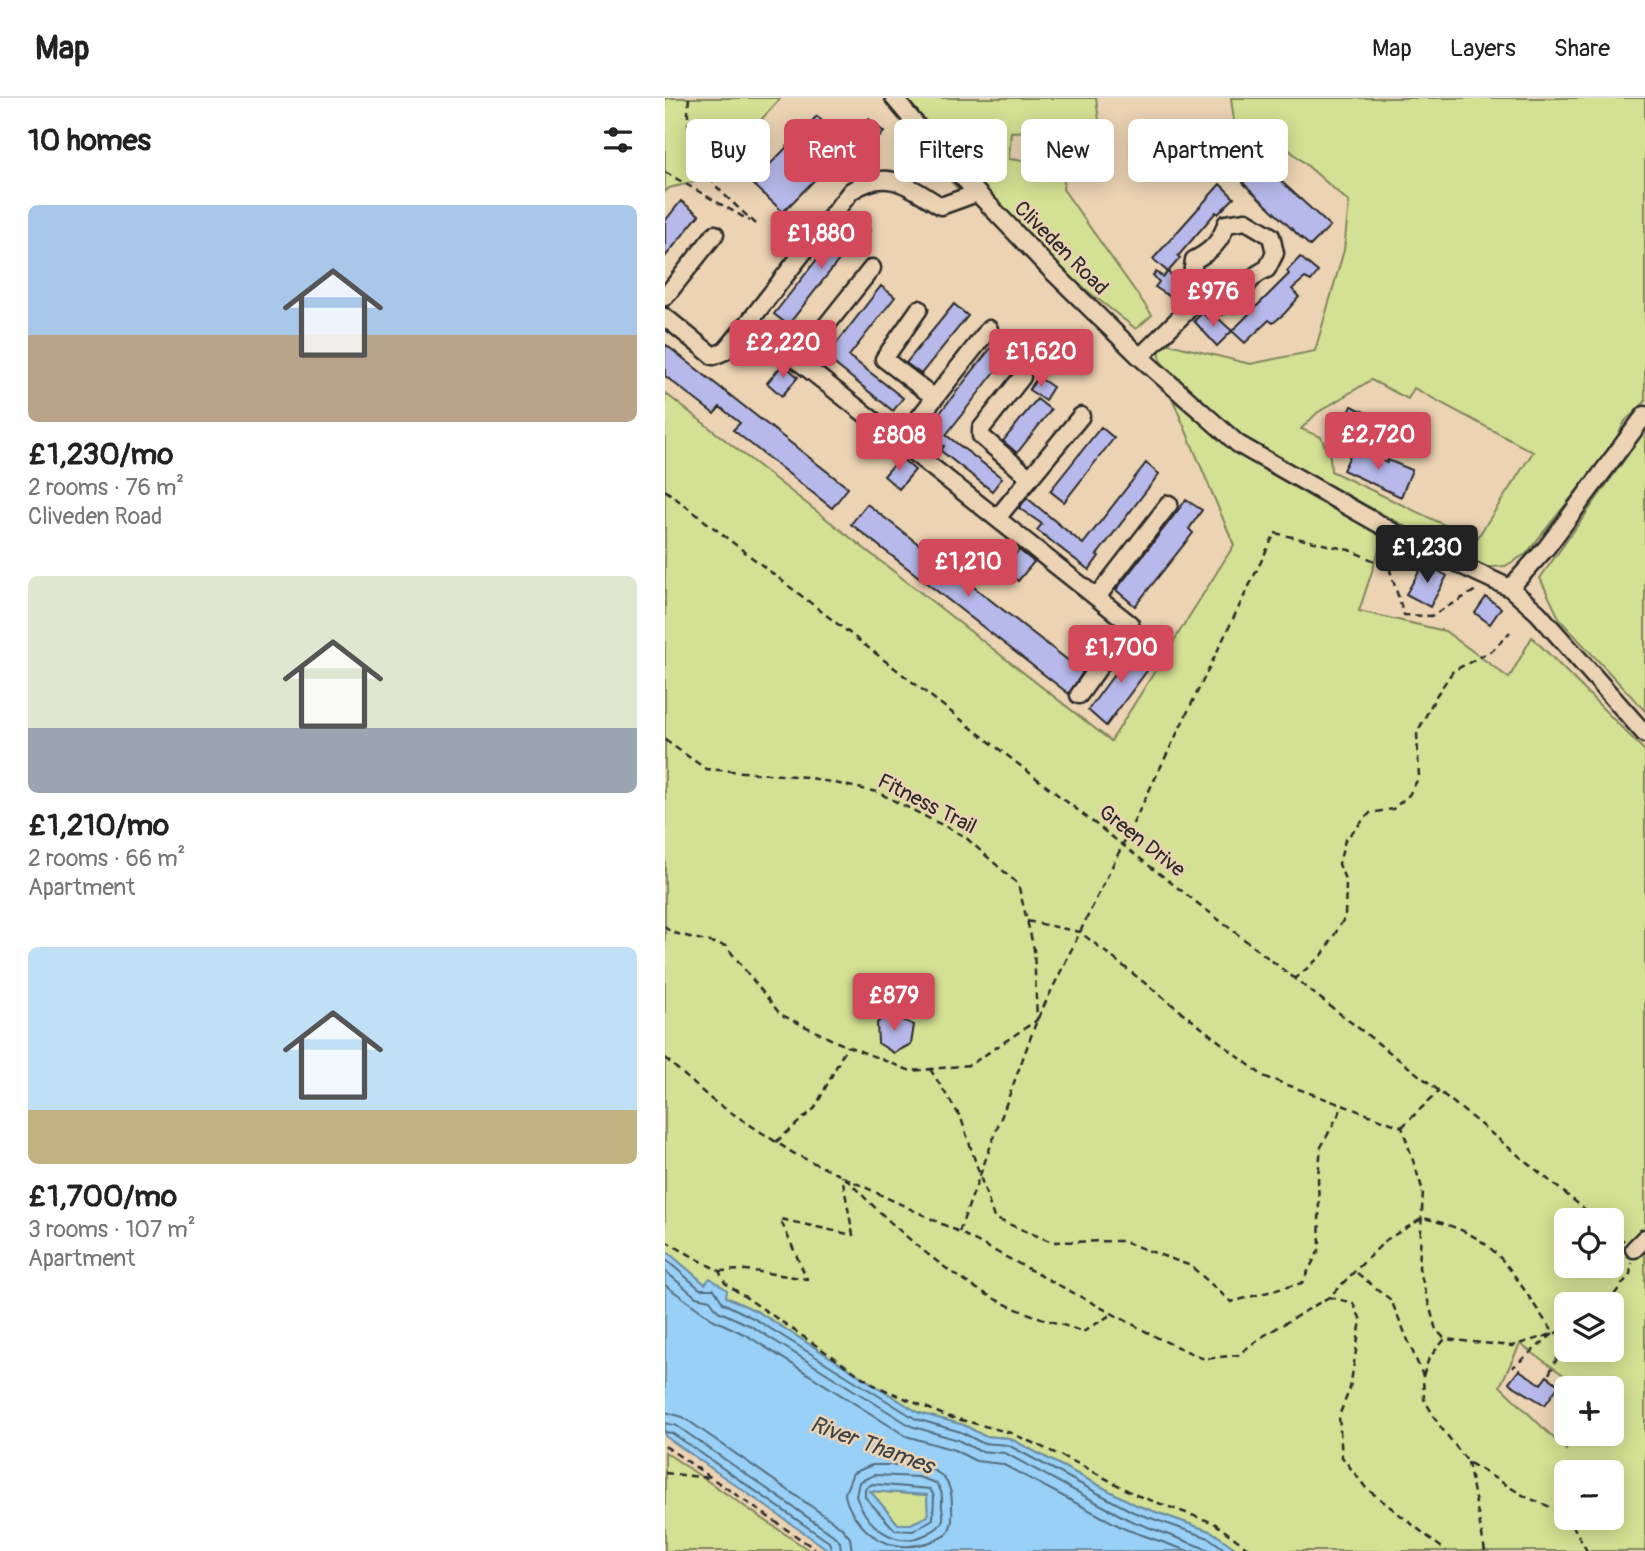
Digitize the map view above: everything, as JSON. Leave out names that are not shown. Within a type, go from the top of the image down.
[{"type":"street","name":"Cliveden Road","points":[[894,98],[977,193],[1140,357],[1238,444],[1409,541],[1510,588],[1538,613],[1645,734]]},
{"type":"street","points":[[665,317],[713,356],[725,351],[851,191],[878,179],[898,180],[941,206],[977,193]]},
{"type":"street","points":[[1246,221],[1271,236],[1275,253],[1267,269],[1256,274],[1244,289],[1242,302],[1221,305],[1206,292],[1192,275],[1193,260],[1209,253],[1223,236],[1226,224],[1246,221]]},
{"type":"street","points":[[665,298],[715,234]]},
{"type":"street","points":[[798,361],[872,268]]},
{"type":"street","points":[[1140,357],[1206,292]]},
{"type":"street","points":[[919,309],[884,359],[935,398]]},
{"type":"street","points":[[749,322],[1130,624],[1079,695]]},
{"type":"street","points":[[898,441],[989,329]]},
{"type":"street","points":[[1021,377],[981,429],[981,436],[1030,478]]},
{"type":"street","points":[[1510,588],[1547,547],[1645,415]]},
{"type":"street","points":[[997,518],[1081,416]]},
{"type":"street","points":[[1097,597],[1169,504]]},
{"type":"path","points":[[665,172],[756,224],[718,189],[694,159],[687,117],[689,98]]},
{"type":"path","name":"Green Drive","points":[[665,490],[1439,1091],[1583,1208]]},
{"type":"path","points":[[959,1232],[1037,1020],[1275,533],[1349,550],[1389,567],[1404,615],[1430,617],[1493,579]]},
{"type":"path","points":[[1294,980],[1323,954],[1345,917],[1346,882],[1339,864],[1345,840],[1370,813],[1393,809],[1409,795],[1419,777],[1417,733],[1436,695],[1453,671],[1493,650],[1510,632]]},
{"type":"path","name":"Fitness Trail","points":[[665,740],[706,769],[806,777],[877,792],[964,836],[1018,884],[1034,949],[1037,1020]]},
{"type":"path","points":[[1027,921],[1080,932],[1263,1076],[1402,1127]]},
{"type":"path","points":[[665,926],[670,932],[726,946],[780,1014],[837,1042],[911,1071],[970,1065],[1037,1020]]},
{"type":"path","points":[[776,1142],[815,1108],[847,1046]]},
{"type":"path","points":[[665,1058],[712,1100],[776,1142],[959,1232],[1204,1359],[1238,1355],[1270,1331],[1329,1297],[1386,1240],[1423,1218],[1457,1226],[1490,1246],[1515,1276],[1554,1333]]},
{"type":"path","points":[[930,1069],[961,1118],[994,1218],[1052,1242],[1122,1241],[1191,1266],[1231,1302],[1302,1283],[1320,1248],[1318,1177],[1321,1146],[1343,1106]]},
{"type":"path","points":[[1402,1127],[1439,1091]]},
{"type":"path","points":[[1402,1127],[1423,1191],[1419,1268],[1436,1330],[1445,1339],[1512,1346],[1554,1333]]},
{"type":"path","points":[[665,1241],[719,1271],[746,1270],[807,1279],[780,1219],[853,1235],[842,1176]]},
{"type":"path","points":[[842,1176],[900,1233],[956,1276],[1002,1303],[1083,1332],[1114,1314]]},
{"type":"path","points":[[1616,1292],[1630,1273],[1639,1244]]},
{"type":"path","points":[[719,1271],[725,1283],[874,1385],[946,1416],[1011,1433],[1079,1464],[1136,1495],[1214,1523],[1252,1551]]},
{"type":"path","points":[[1356,1272],[1391,1300],[1423,1376],[1424,1399],[1439,1425],[1468,1462],[1526,1497],[1553,1508],[1573,1526],[1587,1551]]},
{"type":"path","points":[[1329,1297],[1353,1303],[1361,1320],[1350,1388],[1339,1416],[1342,1457],[1366,1488],[1446,1551]]},
{"type":"path","points":[[1512,1368],[1554,1333]]},
{"type":"path","points":[[1423,1376],[1429,1358],[1445,1339]]},
{"type":"path","points":[[1549,1374],[1555,1362]]},
{"type":"path","points":[[665,1446],[818,1551]]},
{"type":"path","points":[[1468,1462],[1485,1551]]},
{"type":"path","points":[[665,1473],[712,1479]]},
{"type":"green space","points":[[665,98],[781,98],[762,119],[686,119],[686,182],[694,182],[669,188],[665,192]]},
{"type":"green space","points":[[888,98],[1096,98],[1099,119],[1021,119],[1021,132],[1011,132],[1009,159],[1021,160],[1021,182],[1064,182],[1063,189],[1152,315],[1136,329],[951,182],[1007,182],[1007,119],[902,119]]},
{"type":"green space","points":[[1231,98],[1645,98],[1645,402],[1625,421],[1613,445],[1526,554],[1505,566],[1482,568],[1246,440],[1161,362],[1159,349],[1165,343],[1250,364],[1315,351],[1344,250],[1349,202],[1288,149],[1288,119],[1234,119]],"holes":[[[1371,380],[1408,399],[1414,388],[1533,452],[1476,540],[1331,471],[1330,457],[1321,437],[1301,429],[1317,413]]]},
{"type":"green space","points":[[665,393],[1111,741],[1234,545],[1173,400],[1238,454],[1316,500],[1384,535],[1359,611],[1445,631],[1509,678],[1532,637],[1645,751],[1645,1551],[1239,1551],[1212,1532],[1136,1505],[1009,1438],[984,1436],[964,1425],[919,1413],[758,1312],[726,1297],[710,1279],[705,1284],[665,1250]]},
{"type":"green space","points":[[1645,431],[1645,711],[1560,620],[1540,578]]},
{"type":"green space","points":[[665,1452],[810,1551],[665,1551]]},
{"type":"green space","points":[[870,1491],[927,1495],[928,1516],[911,1524],[898,1524]]},
{"type":"water","name":"River Thames","points":[[665,1250],[705,1284],[710,1278],[727,1290],[726,1297],[758,1312],[919,1413],[964,1425],[984,1436],[1009,1438],[1136,1505],[1212,1532],[1239,1551],[830,1551],[665,1436]],"holes":[[[870,1491],[927,1495],[928,1516],[911,1524],[898,1524]]]},
{"type":"building","points":[[784,150],[784,182],[813,182],[783,212],[752,183],[770,182],[770,164]]},
{"type":"building","points":[[1282,182],[1330,226],[1310,246],[1243,183]]},
{"type":"building","points":[[1220,184],[1234,198],[1218,214],[1216,212],[1178,256],[1180,258],[1168,272],[1153,259]]},
{"type":"building","points":[[681,201],[699,215],[665,257],[665,221]]},
{"type":"building","points":[[853,219],[870,230],[856,251],[850,246],[788,325],[774,314],[829,244],[834,247]]},
{"type":"building","points":[[1300,257],[1318,272],[1311,281],[1305,278],[1292,289],[1299,297],[1285,313],[1273,323],[1269,320],[1245,343],[1232,331],[1289,274],[1287,271]]},
{"type":"building","points":[[1156,272],[1163,277],[1168,272],[1180,284],[1176,289],[1186,297],[1176,307],[1169,296],[1155,287],[1159,282],[1153,275]]},
{"type":"building","points":[[881,286],[895,297],[849,356],[903,398],[893,411],[826,357]]},
{"type":"building","points":[[954,304],[968,316],[921,374],[906,363]]},
{"type":"building","points":[[1202,313],[1213,322],[1218,318],[1232,331],[1217,346],[1194,321]]},
{"type":"building","points":[[997,340],[1011,351],[946,435],[1002,478],[992,491],[941,451],[944,446],[925,432]]},
{"type":"building","points":[[665,344],[848,488],[832,508],[733,430],[740,423],[720,407],[714,414],[665,376]]},
{"type":"building","points":[[783,364],[798,377],[782,396],[767,383]]},
{"type":"building","points":[[1038,377],[1053,387],[1045,400],[1029,390]]},
{"type":"building","points":[[1037,399],[1051,410],[1017,453],[1003,441]]},
{"type":"building","points":[[1352,406],[1370,415],[1358,440],[1340,432]]},
{"type":"building","points":[[1101,427],[1114,438],[1064,502],[1050,491]]},
{"type":"building","points":[[1355,446],[1387,463],[1388,460],[1412,470],[1401,497],[1343,470]]},
{"type":"building","points":[[900,457],[915,470],[899,489],[884,476]]},
{"type":"building","points":[[1146,463],[1159,474],[1097,555],[1099,556],[1089,570],[1037,530],[1042,524],[1019,508],[1027,498],[1083,544]]},
{"type":"building","points":[[1186,500],[1202,510],[1189,529],[1193,533],[1135,606],[1116,590]]},
{"type":"building","points":[[867,504],[1083,672],[1069,694],[851,524]]},
{"type":"building","points":[[1019,550],[1034,562],[1018,581],[1003,568]]},
{"type":"building","points":[[1424,563],[1447,576],[1430,607],[1406,594]]},
{"type":"building","points":[[1486,597],[1501,608],[1490,624],[1475,613]]},
{"type":"building","points":[[1136,645],[1155,660],[1106,726],[1088,710]]},
{"type":"building","points":[[888,1013],[914,1025],[911,1044],[894,1053],[878,1043],[877,1023]]},
{"type":"building","points":[[1519,1370],[1541,1384],[1547,1376],[1554,1381],[1554,1392],[1545,1405],[1509,1383]]}]
